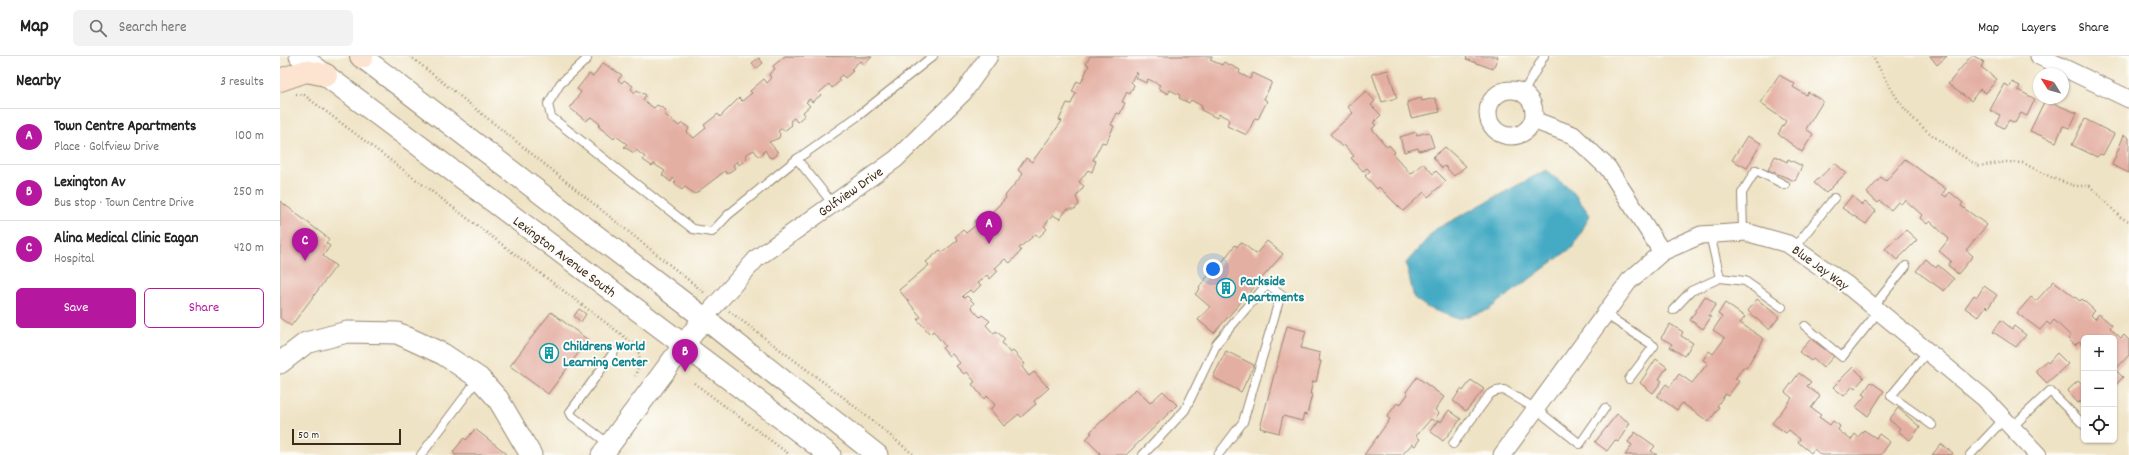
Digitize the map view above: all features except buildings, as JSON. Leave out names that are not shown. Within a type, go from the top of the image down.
[{"type":"main road","points":[[286,87],[306,71],[326,75]]},
{"type":"street","name":"Lexington Avenue South","points":[[300,56],[830,455]]},
{"type":"street","points":[[362,56],[704,318],[877,455]]},
{"type":"street","name":"Golfview Drive","points":[[704,318],[757,258],[896,159],[963,93],[989,56]]},
{"type":"street","points":[[2040,56],[2129,99]]},
{"type":"street","points":[[1508,90],[1523,93],[1533,104],[1534,120],[1524,132],[1510,137],[1496,131],[1488,118],[1487,110],[1494,96],[1508,90]]},
{"type":"street","points":[[1534,120],[1573,135],[1608,168],[1662,252]]},
{"type":"street","name":"Blue Jay Way","points":[[1502,455],[1629,281],[1662,252],[1701,235],[1743,232],[1788,244],[1847,285],[1984,398],[2038,455]]},
{"type":"street","points":[[606,450],[704,318]]},
{"type":"street","points":[[280,363],[306,343],[347,332],[397,333],[443,354],[479,378],[498,399],[531,455]]},
{"type":"lane","points":[[587,59],[560,84],[548,104],[551,117],[693,229],[712,232],[728,215],[797,159],[858,116],[933,56]]},
{"type":"lane","points":[[1523,93],[1544,56]]},
{"type":"lane","points":[[797,159],[833,204]]},
{"type":"lane","points":[[1743,232],[1742,193],[1756,170],[1786,186]]},
{"type":"lane","points":[[1794,248],[1834,198]]},
{"type":"lane","points":[[1710,234],[1720,278]]},
{"type":"lane","points":[[1805,326],[1842,357],[1906,266]]},
{"type":"lane","points":[[1672,310],[1691,291],[1720,278],[1745,282],[1782,307]]},
{"type":"lane","points":[[1143,455],[1185,410],[1217,343],[1267,284],[1282,294],[1243,422],[1218,455]]},
{"type":"lane","points":[[1605,314],[1654,346],[1629,379]]},
{"type":"lane","points":[[606,450],[572,416],[570,412],[614,352]]},
{"type":"lane","points":[[1928,352],[1891,396],[1932,425]]},
{"type":"lane","points":[[421,455],[479,378]]},
{"type":"lane","points":[[1453,444],[1490,394],[1496,391],[1504,390],[1536,409],[1580,444],[1605,408]]},
{"type":"lane","points":[[1970,455],[2008,423],[2050,391],[2081,422]]},
{"type":"path","points":[[410,56],[718,302],[844,397],[914,455]]},
{"type":"path","points":[[1872,56],[1896,97],[1910,115],[1941,141],[1978,166],[2006,162],[2023,163],[2055,179],[2075,186],[2090,186],[2122,218],[2129,221]]},
{"type":"path","points":[[286,87],[304,95],[638,346],[640,362],[635,376]]},
{"type":"path","points":[[694,383],[790,455]]},
{"type":"water","points":[[1546,170],[1573,192],[1590,215],[1574,246],[1488,310],[1458,319],[1428,308],[1414,298],[1406,263],[1436,229]]},
{"type":"place","name":"Town Centre Apartments","points":[[989,244]]},
{"type":"place","name":"Alina Medical Clinic Eagan","points":[[305,261]]},
{"type":"place","name":"Parkside Apartments","points":[[1226,288]]},
{"type":"place","name":"Childrens World Learning Center","points":[[549,353]]},
{"type":"place","name":"Lexington Av","points":[[685,372]]}]
